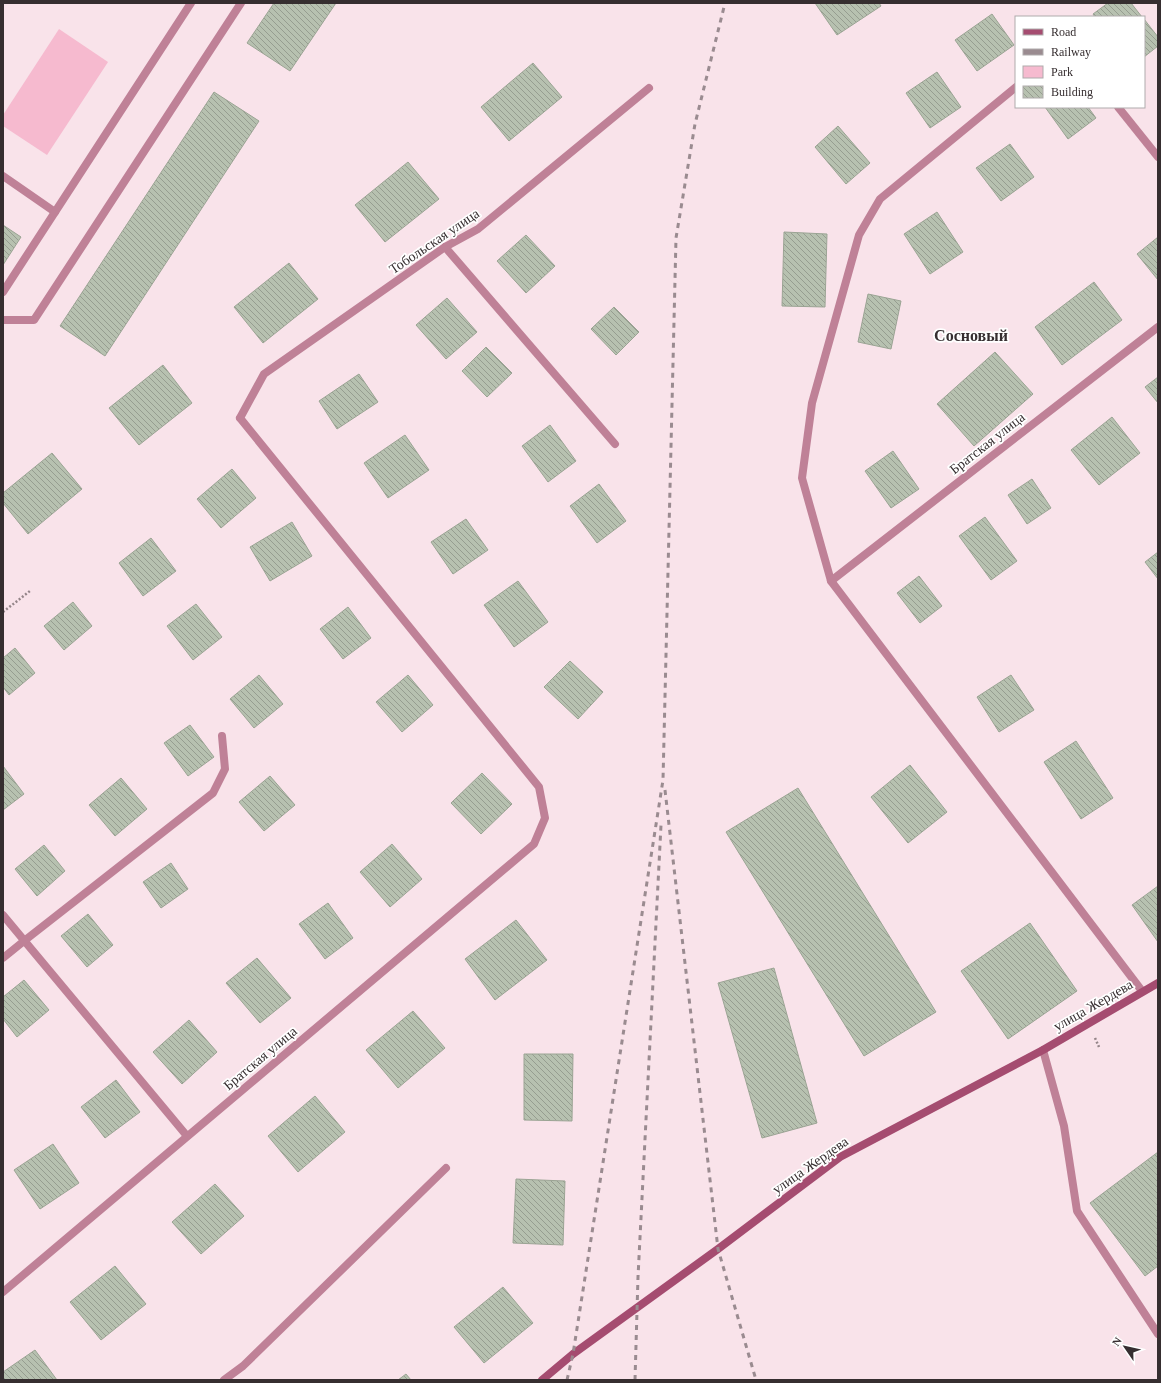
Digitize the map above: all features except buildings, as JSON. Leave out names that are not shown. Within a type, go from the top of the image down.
[{"type":"main road","name":"улица Жердева","points":[[542,1380],[573,1354],[718,1249],[840,1157],[1043,1050],[1158,983]]},
{"type":"street","points":[[3,292],[191,3]]},
{"type":"street","points":[[3,320],[34,320],[241,3]]},
{"type":"street","name":"Тобольская улица","points":[[534,844],[545,818],[539,787],[240,418],[264,374],[445,247],[478,229],[649,88]]},
{"type":"street","points":[[1015,89],[880,199],[859,235],[812,403],[802,478],[831,581],[1142,991]]},
{"type":"street","points":[[1119,108],[1158,157]]},
{"type":"street","points":[[3,176],[55,212]]},
{"type":"street","points":[[445,247],[615,444]]},
{"type":"street","name":"Братская улица","points":[[831,581],[1158,327]]},
{"type":"street","points":[[3,958],[213,793],[225,769],[222,736]]},
{"type":"street","name":"Братская улица","points":[[3,1292],[534,844]]},
{"type":"street","points":[[3,915],[187,1136]]},
{"type":"street","points":[[1043,1050],[1064,1126],[1077,1211],[1158,1334]]},
{"type":"street","points":[[224,1380],[243,1366],[446,1168]]},
{"type":"path","points":[[3,612],[30,591]]},
{"type":"green space","points":[[59,29],[108,62],[47,155],[3,126],[3,115]]},
{"type":"railway","points":[[567,1380],[573,1354],[663,780],[676,238],[695,124],[725,3]]},
{"type":"railway","points":[[665,790],[718,1249],[756,1380]]},
{"type":"railway","points":[[635,1380],[638,1277],[661,825]]},
{"type":"district","name":"Сосновый","points":[[971,335]]}]
